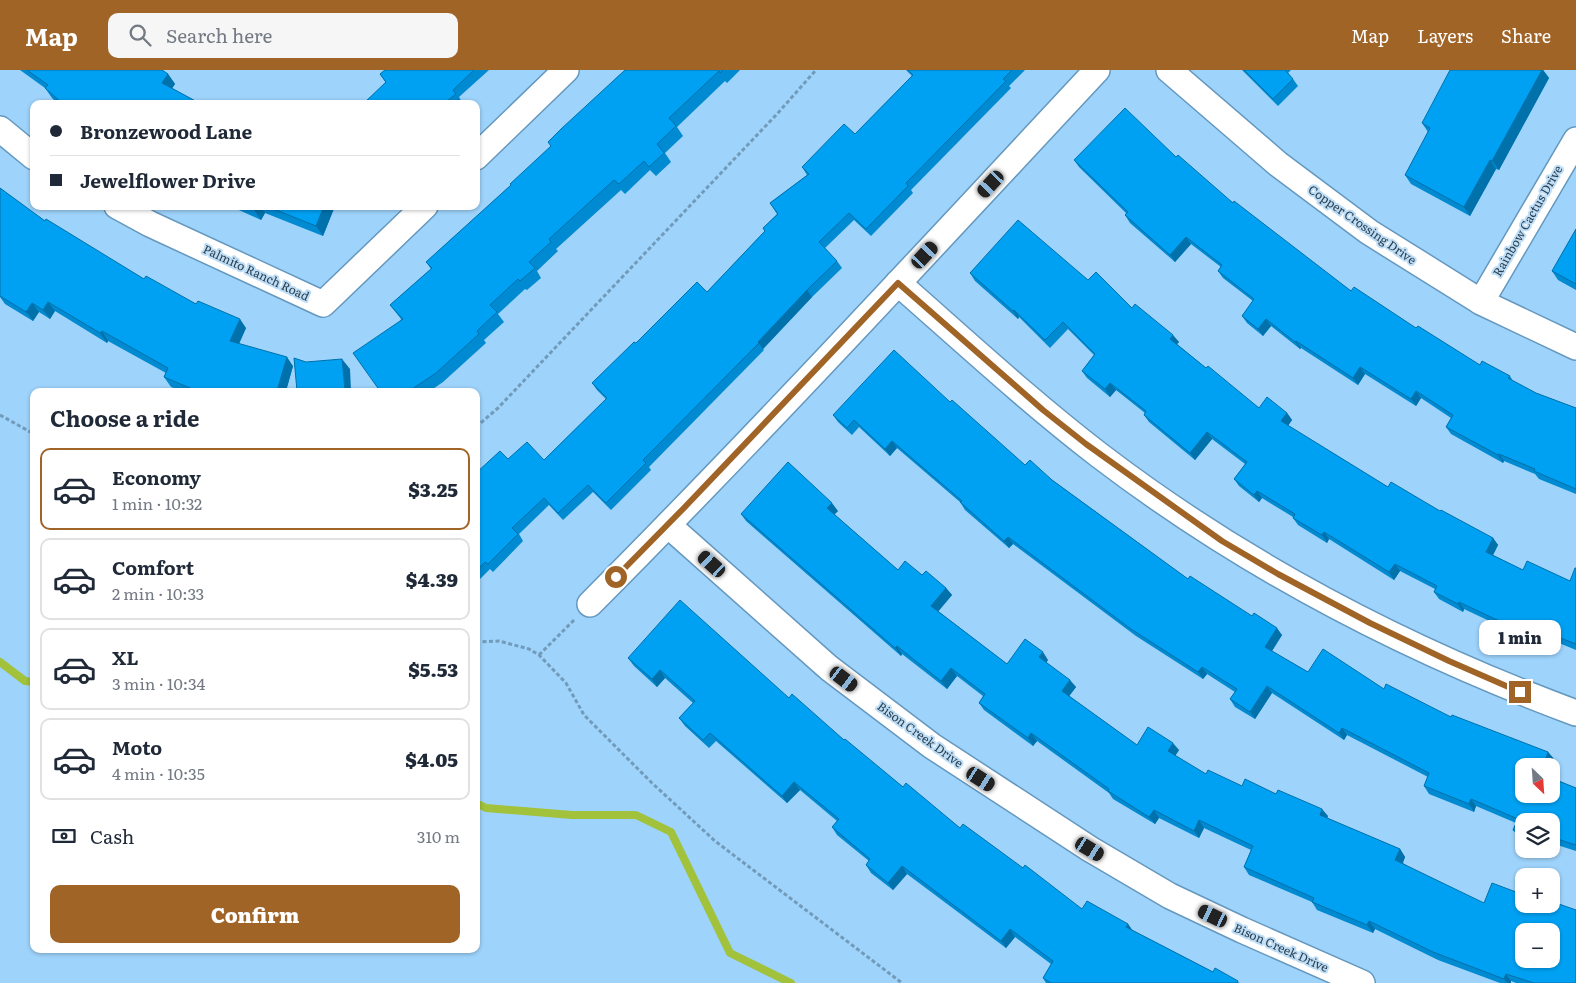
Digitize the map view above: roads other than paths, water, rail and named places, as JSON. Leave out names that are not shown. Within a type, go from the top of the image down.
[{"type":"street","points":[[480,152],[566,70]]},
{"type":"street","points":[[590,604],[668,525],[898,283],[1097,70]]},
{"type":"street","name":"Copper Crossing Drive","points":[[1169,70],[1278,164],[1376,237],[1481,302],[1576,346]]},
{"type":"street","points":[[0,129],[30,154]]},
{"type":"street","name":"Rainbow Cactus Drive","points":[[1481,302],[1576,140]]},
{"type":"street","name":"Palmito Ranch Road","points":[[124,210],[150,224],[323,304],[420,210]]},
{"type":"street","points":[[898,283],[1043,410],[1086,444],[1222,541],[1278,574],[1370,623],[1449,661],[1576,713]]},
{"type":"street","name":"Bison Creek Drive","points":[[668,525],[829,668],[940,752],[1090,849],[1170,896],[1362,983]]},
{"type":"waterway","points":[[0,662],[25,681],[30,682]]},
{"type":"waterway","points":[[480,805],[486,808],[572,815],[636,815],[671,832],[730,953],[791,983]]}]
